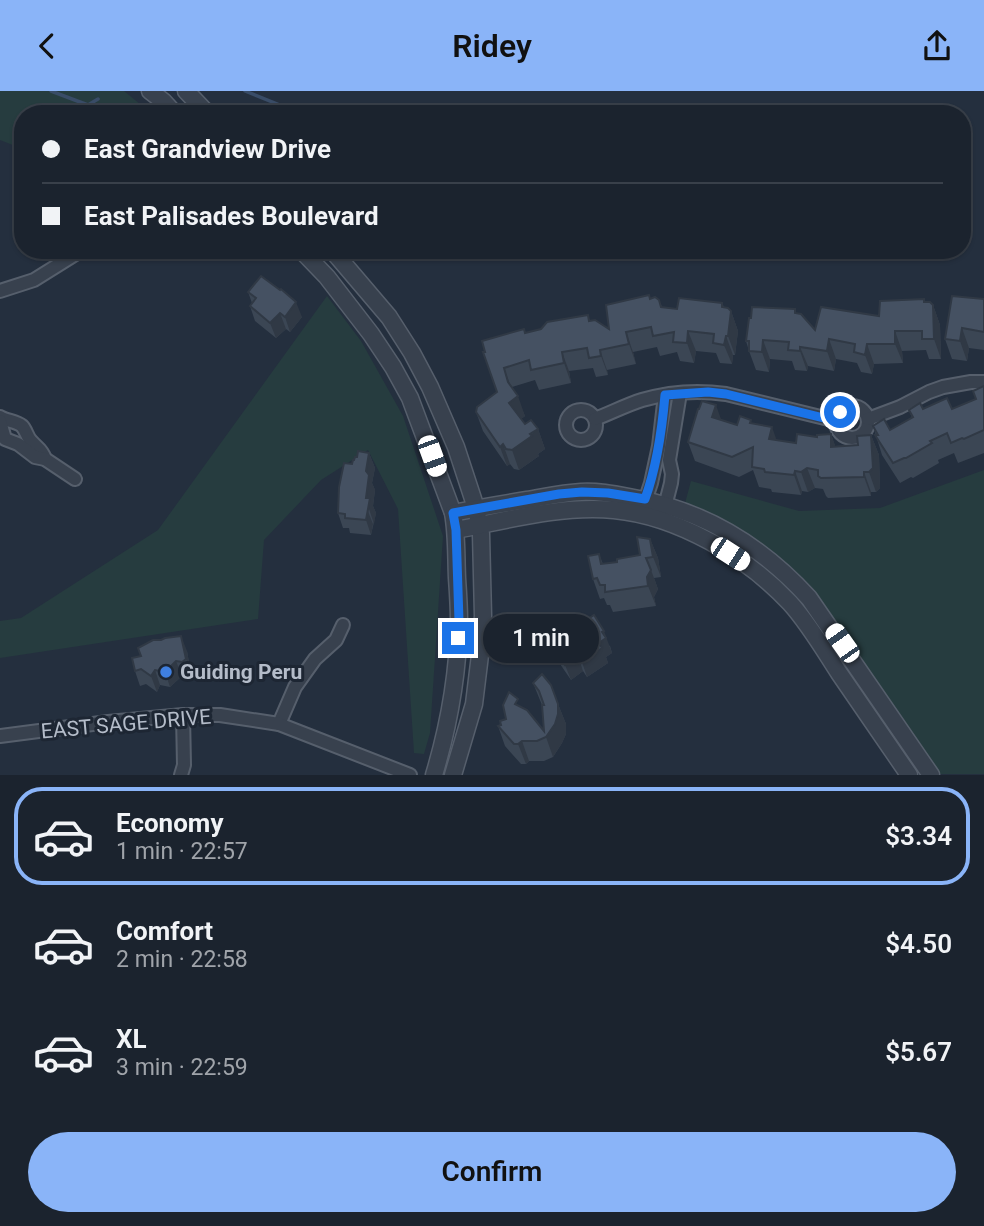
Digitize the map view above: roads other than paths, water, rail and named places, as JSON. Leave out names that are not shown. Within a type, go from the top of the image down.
[{"type":"street","points":[[150,91],[167,105]]},
{"type":"street","points":[[186,91],[199,105]]},
{"type":"street","points":[[0,291],[34,280],[68,259]]},
{"type":"street","points":[[310,259],[371,334],[393,367],[410,398],[454,522],[459,621],[457,656],[452,701],[434,775]]},
{"type":"street","points":[[340,259],[389,317],[430,387],[456,447],[480,525],[480,655],[474,704],[453,775]]},
{"type":"street","points":[[868,419],[900,407],[929,391],[984,382]]},
{"type":"street","points":[[595,419],[642,400],[680,393],[708,392],[836,421]]},
{"type":"street","points":[[663,513],[671,483],[669,460],[680,393]]},
{"type":"street","points":[[643,507],[659,446],[665,395]]},
{"type":"street","points":[[854,407],[863,411],[868,419],[863,434],[853,438],[843,435],[836,421],[840,412],[854,407]]},
{"type":"street","points":[[45,459],[43,452],[30,440],[22,426],[0,419],[5,439],[18,444],[35,457],[45,459],[75,479]]},
{"type":"street","points":[[454,522],[476,508],[582,492],[608,493],[643,507],[727,530],[751,545],[792,579],[808,597],[931,775]]},
{"type":"street","points":[[454,522],[480,525],[533,514],[643,507]]},
{"type":"street","points":[[663,513],[751,568],[792,605],[909,775]]},
{"type":"street","points":[[279,724],[295,687],[315,659],[336,640],[343,625]]},
{"type":"street","points":[[181,775],[184,765],[183,715]]},
{"type":"street","name":"EAST SAGE DRIVE","points":[[0,736],[108,722],[183,715],[220,715],[279,724],[410,775]]},
{"type":"waterway","points":[[51,91],[88,105],[98,99]]},
{"type":"waterway","points":[[245,91],[280,105]]},
{"type":"place","name":"Guiding Peru","points":[[166,672]]}]
